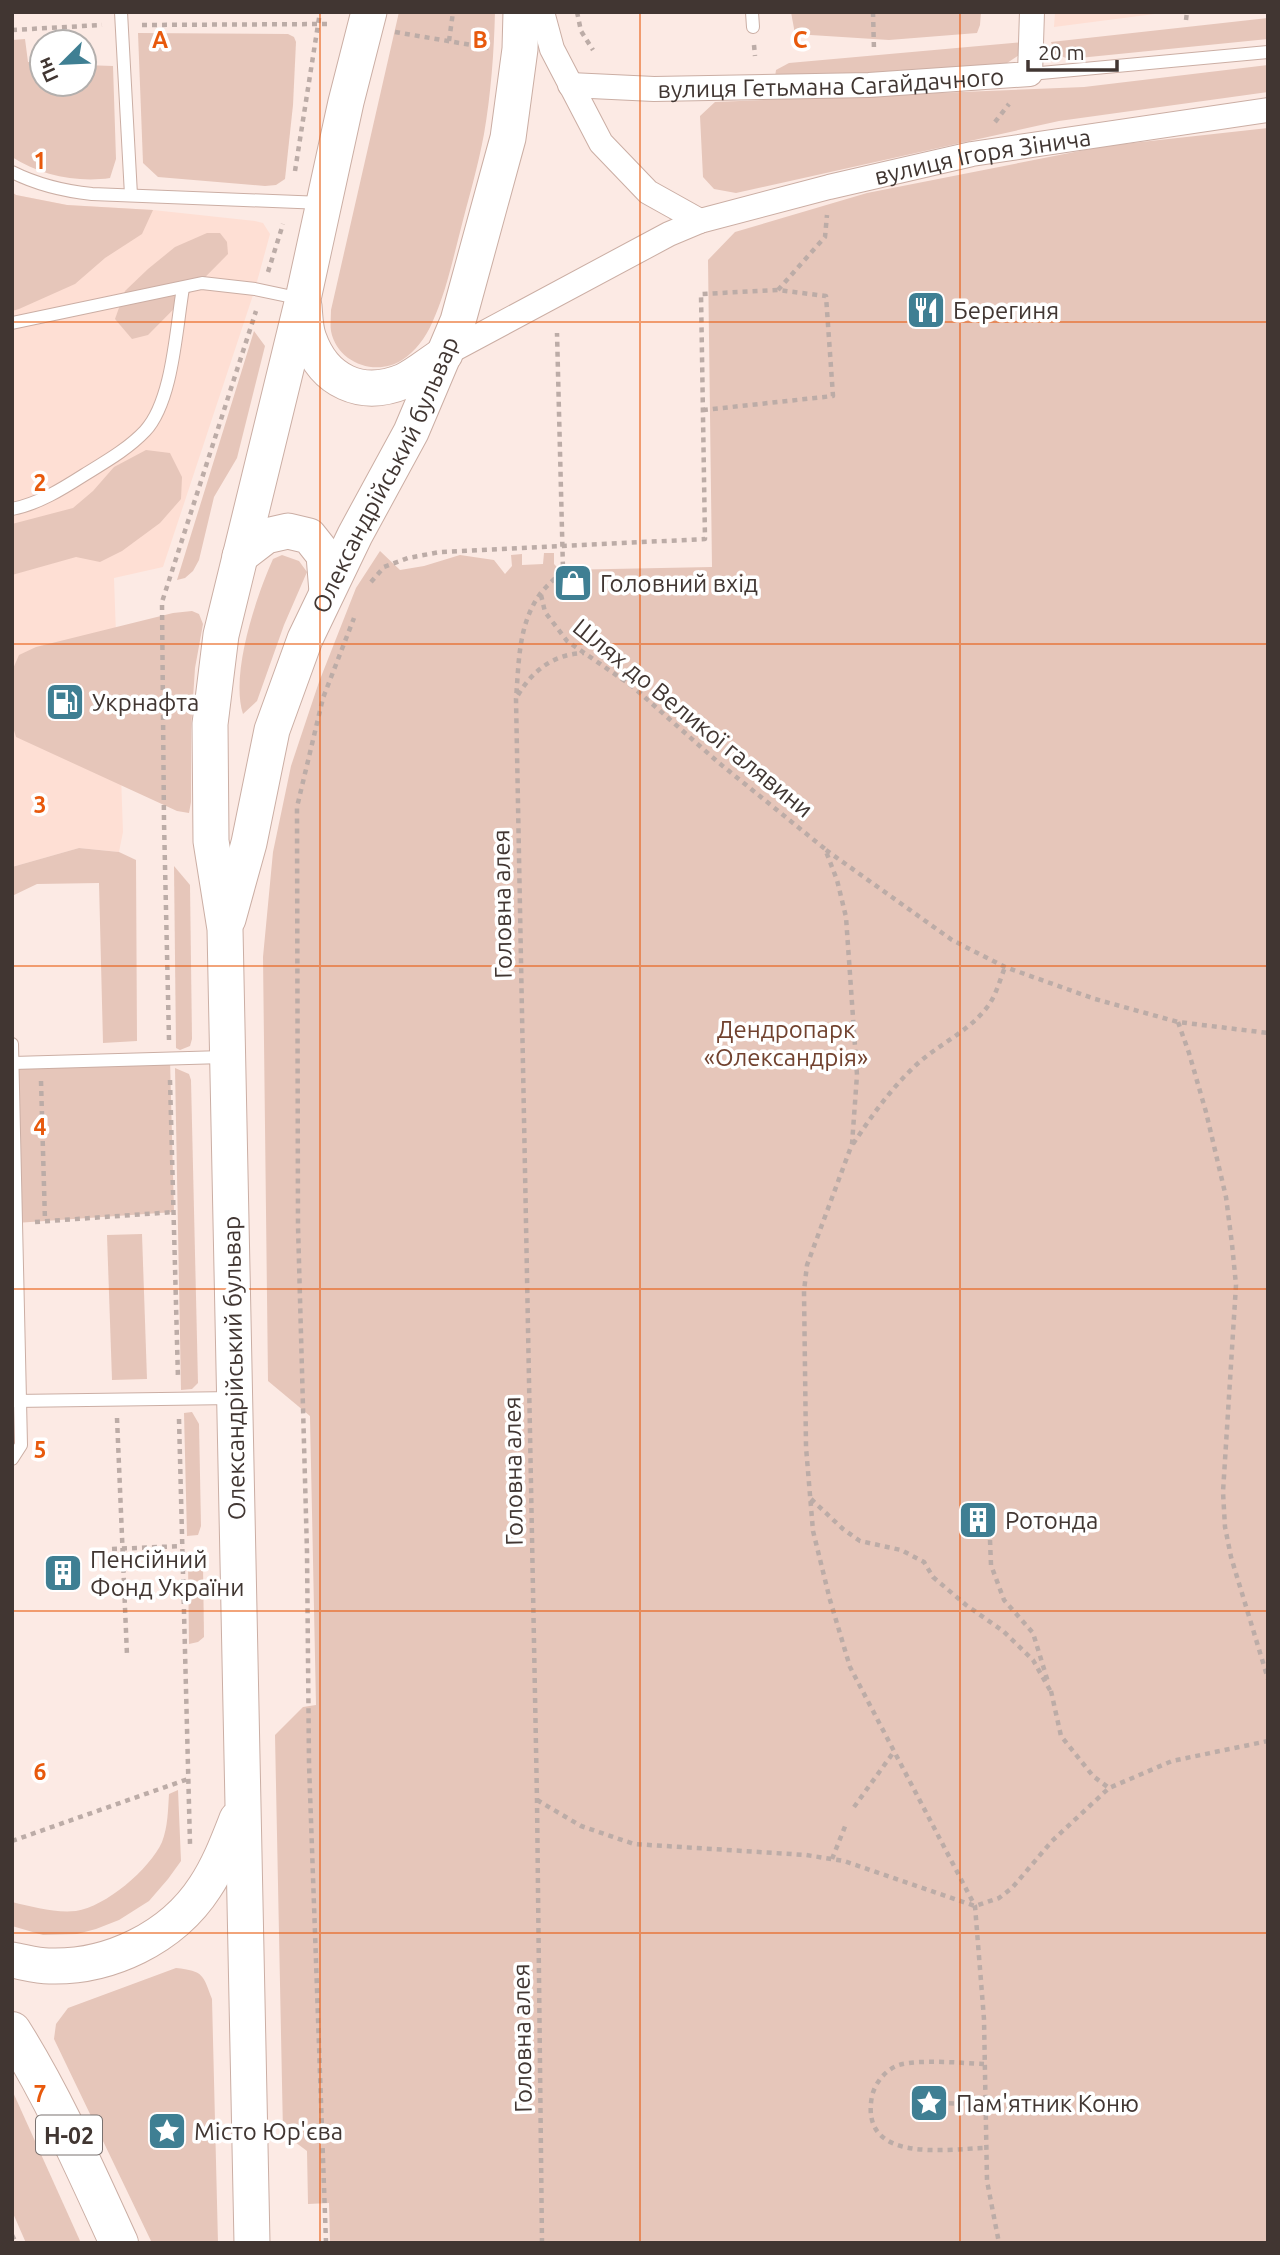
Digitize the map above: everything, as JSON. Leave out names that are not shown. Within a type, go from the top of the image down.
[{"type":"main road","name":"Олександрійський бульвар","points":[[225,929],[249,843],[272,730],[305,639],[355,535],[411,432],[458,321],[509,138],[520,49],[521,12]]},
{"type":"main road","name":"Олександрійський бульвар","points":[[251,2243],[225,929],[211,841],[210,724],[221,635],[303,299],[307,203],[382,22]]},
{"type":"main road","points":[[303,299],[308,337],[322,366],[339,380],[363,387],[384,387],[405,380],[445,354]]},
{"type":"main road","points":[[240,556],[266,536],[288,531],[309,536],[324,555],[327,592]]},
{"type":"main road","name":"Олександрійський бульвар","points":[[12,1959],[47,1967],[84,1965],[154,1939],[186,1912],[205,1887],[225,1850],[242,1806]]},
{"type":"main road","name":"Н-02","points":[[21,2051],[120,2243]]},
{"type":"street","points":[[542,12],[552,49],[601,143],[648,192],[700,221]]},
{"type":"street","name":"вулиця Гетьмана Сагайдачного","points":[[570,85],[654,89],[869,85],[1030,74],[1032,12]]},
{"type":"street","name":"вулиця Ігоря Зінича","points":[[445,354],[669,234],[700,221],[829,187],[972,154],[1268,110]]},
{"type":"lane","points":[[752,12],[753,27]]},
{"type":"lane","points":[[122,19],[131,195]]},
{"type":"lane","points":[[1030,74],[1268,52]]},
{"type":"lane","points":[[12,172],[30,181],[61,190],[92,194],[307,203]]},
{"type":"lane","points":[[12,323],[202,283],[303,299]]},
{"type":"lane","points":[[12,509],[24,507],[58,491],[113,457],[145,430],[157,414],[167,383],[183,288]]},
{"type":"lane","points":[[12,1044],[16,1401],[21,1445],[12,1459]]},
{"type":"lane","points":[[13,1063],[228,1057]]},
{"type":"lane","points":[[16,1401],[234,1398]]},
{"type":"path","points":[[12,1841],[188,1779],[164,822],[162,602],[262,291],[307,203],[320,12]]},
{"type":"path","points":[[449,41],[453,12]]},
{"type":"path","points":[[577,12],[581,31],[593,50]]},
{"type":"path","points":[[873,12],[874,50]]},
{"type":"path","points":[[1186,20],[1187,12]]},
{"type":"path","points":[[12,30],[122,19],[328,24]]},
{"type":"path","points":[[382,22],[449,41],[494,48]]},
{"type":"path","points":[[972,154],[1030,74]]},
{"type":"path","points":[[778,290],[825,237],[829,187]]},
{"type":"path","points":[[366,588],[384,567],[408,558],[440,552],[705,539],[701,294],[778,290],[826,296],[833,396],[704,410]]},
{"type":"path","name":"Головна алея","points":[[542,2243],[537,1800],[516,699],[525,622],[540,594],[563,570],[557,333]]},
{"type":"path","name":"Шлях до Великої галявини","points":[[540,594],[545,612],[568,641],[632,686],[719,763],[825,849],[837,880],[846,917],[857,1075],[852,1144],[807,1265],[806,1447],[816,1542],[850,1667],[975,1906],[984,2020],[986,2181],[999,2243]]},
{"type":"path","points":[[326,2243],[310,1778],[298,1226],[297,807],[323,698],[356,612]]},
{"type":"path","points":[[516,699],[533,673],[548,662],[559,656],[584,653]]},
{"type":"path","points":[[825,849],[953,940],[1005,967],[1095,999],[1178,1022],[1268,1033]]},
{"type":"path","points":[[852,1144],[881,1102],[913,1068],[983,1012],[997,989],[1005,967]]},
{"type":"path","points":[[1178,1022],[1206,1112],[1229,1221],[1236,1285],[1223,1492],[1225,1527],[1231,1557],[1268,1679]]},
{"type":"path","points":[[40,1062],[45,1221]]},
{"type":"path","points":[[14,1223],[174,1212]]},
{"type":"path","points":[[117,1400],[127,1655]]},
{"type":"path","points":[[811,1498],[843,1530],[860,1541],[901,1550],[924,1562],[933,1577],[965,1605],[1003,1631],[1033,1660],[1051,1692]]},
{"type":"path","points":[[990,1540],[991,1565],[1004,1600],[1033,1633],[1061,1736],[1093,1776],[1109,1788]]},
{"type":"path","points":[[112,1549],[182,1546]]},
{"type":"path","points":[[537,1800],[581,1826],[634,1843],[832,1859],[975,1906],[999,1898],[1012,1888],[1052,1841],[1109,1788],[1172,1761],[1268,1741]]},
{"type":"path","points":[[854,1807],[893,1753]]},
{"type":"path","points":[[832,1859],[846,1824]]},
{"type":"path","points":[[984,2064],[909,2063],[897,2066],[882,2076],[873,2090],[870,2106],[874,2123],[883,2138],[897,2147],[914,2150],[985,2148]]},
{"type":"path","points":[[929,2103],[985,2104]]},
{"type":"path","points":[[12,2235],[16,2243]]},
{"type":"shaded area","points":[[1055,12],[1170,12],[1054,27]]},
{"type":"shaded area","points":[[12,192],[67,205],[153,210],[255,221],[263,223],[270,234],[255,289],[163,567],[114,578],[123,832],[119,852],[79,848],[12,867]]},
{"type":"green space","points":[[399,12],[495,12],[492,73],[479,159],[437,312],[423,339],[407,357],[392,365],[370,367],[349,359],[341,351],[331,331],[331,310]]},
{"type":"green space","points":[[791,12],[981,12],[977,33],[889,40],[795,34]]},
{"type":"green space","points":[[1268,18],[1268,39],[1069,59],[1055,54],[1051,42]]},
{"type":"green space","points":[[138,33],[288,34],[294,37],[293,105],[285,179],[276,185],[265,186],[158,177],[143,163]]},
{"type":"green space","points":[[25,39],[28,98],[98,98],[98,65],[113,66],[116,159],[110,178],[59,176],[34,169],[12,157],[12,40]]},
{"type":"green space","points":[[1024,42],[1022,53],[1001,67],[830,77],[775,77],[776,70],[789,63]]},
{"type":"green space","points":[[1268,65],[1268,92],[1059,121],[736,193],[714,189],[703,177],[700,116],[715,102],[1084,87]]},
{"type":"green space","name":"Дендропарк «Олександрія»","points":[[1268,128],[1268,2243],[330,2243],[329,2203],[308,2204],[307,2151],[283,2133],[275,1735],[303,1707],[316,1705],[310,1416],[268,1381],[263,957],[273,852],[291,766],[319,682],[356,588],[380,551],[400,570],[460,555],[494,560],[505,574],[512,566],[511,555],[522,554],[522,565],[543,564],[544,553],[554,553],[554,564],[560,570],[712,567],[708,260],[735,232],[867,193],[1105,146]]},
{"type":"green space","points":[[12,192],[67,205],[153,210],[142,234],[105,258],[75,284],[12,311]]},
{"type":"green space","points":[[207,233],[220,233],[227,242],[228,254],[148,335],[132,339],[115,319],[125,291],[175,247]]},
{"type":"green space","points":[[254,331],[265,346],[237,458],[214,497],[199,560],[193,571],[185,578],[177,580]]},
{"type":"green space","points":[[146,450],[170,453],[182,477],[181,499],[160,523],[122,551],[100,562],[76,557],[12,575],[12,524],[73,508],[93,491],[114,467]]},
{"type":"green space","points":[[282,555],[299,561],[307,572],[284,625],[257,701],[243,714],[240,678],[247,636],[273,559]]},
{"type":"green space","points":[[192,611],[199,614],[203,624],[195,668],[189,813],[177,811],[16,737],[12,724],[12,671],[19,655],[36,647],[173,613]]},
{"type":"green space","points":[[79,848],[119,852],[136,860],[137,1041],[103,1043],[99,883],[37,884],[12,896],[12,867]]},
{"type":"green space","points":[[174,866],[190,885],[192,1039],[190,1046],[180,1050],[176,1048]]},
{"type":"green space","points":[[170,1059],[174,1212],[16,1223],[13,1063]]},
{"type":"green space","points":[[175,1068],[189,1074],[191,1080],[198,1383],[192,1389],[181,1390]]},
{"type":"green space","points":[[142,1234],[147,1379],[112,1380],[107,1235]]},
{"type":"green space","points":[[192,1412],[199,1424],[201,1526],[198,1535],[187,1536],[184,1413]]},
{"type":"green space","points":[[201,1558],[204,1637],[189,1644],[188,1560]]},
{"type":"green space","points":[[178,1790],[181,1861],[149,1901],[119,1920],[77,1934],[43,1935],[12,1926],[12,1902],[36,1908],[76,1911],[113,1895],[137,1875],[156,1853],[167,1824],[169,1794]]},
{"type":"green space","points":[[176,1968],[201,1976],[212,1999],[218,2243],[152,2243],[54,2039],[56,2024],[68,2008]]},
{"type":"green space","points":[[12,2090],[81,2243],[26,2243],[12,2211]]},
{"type":"place","name":"Берегиня","points":[[926,310]]},
{"type":"place","name":"Головний вхід","points":[[573,583]]},
{"type":"place","name":"Укрнафта","points":[[65,702]]},
{"type":"place","name":"Ротонда","points":[[978,1520]]},
{"type":"place","name":"Пенсійний Фонд України","points":[[63,1573]]},
{"type":"place","name":"Пам'ятник Коню","points":[[929,2103]]},
{"type":"place","name":"Місто Юр'єва","points":[[167,2131]]}]
